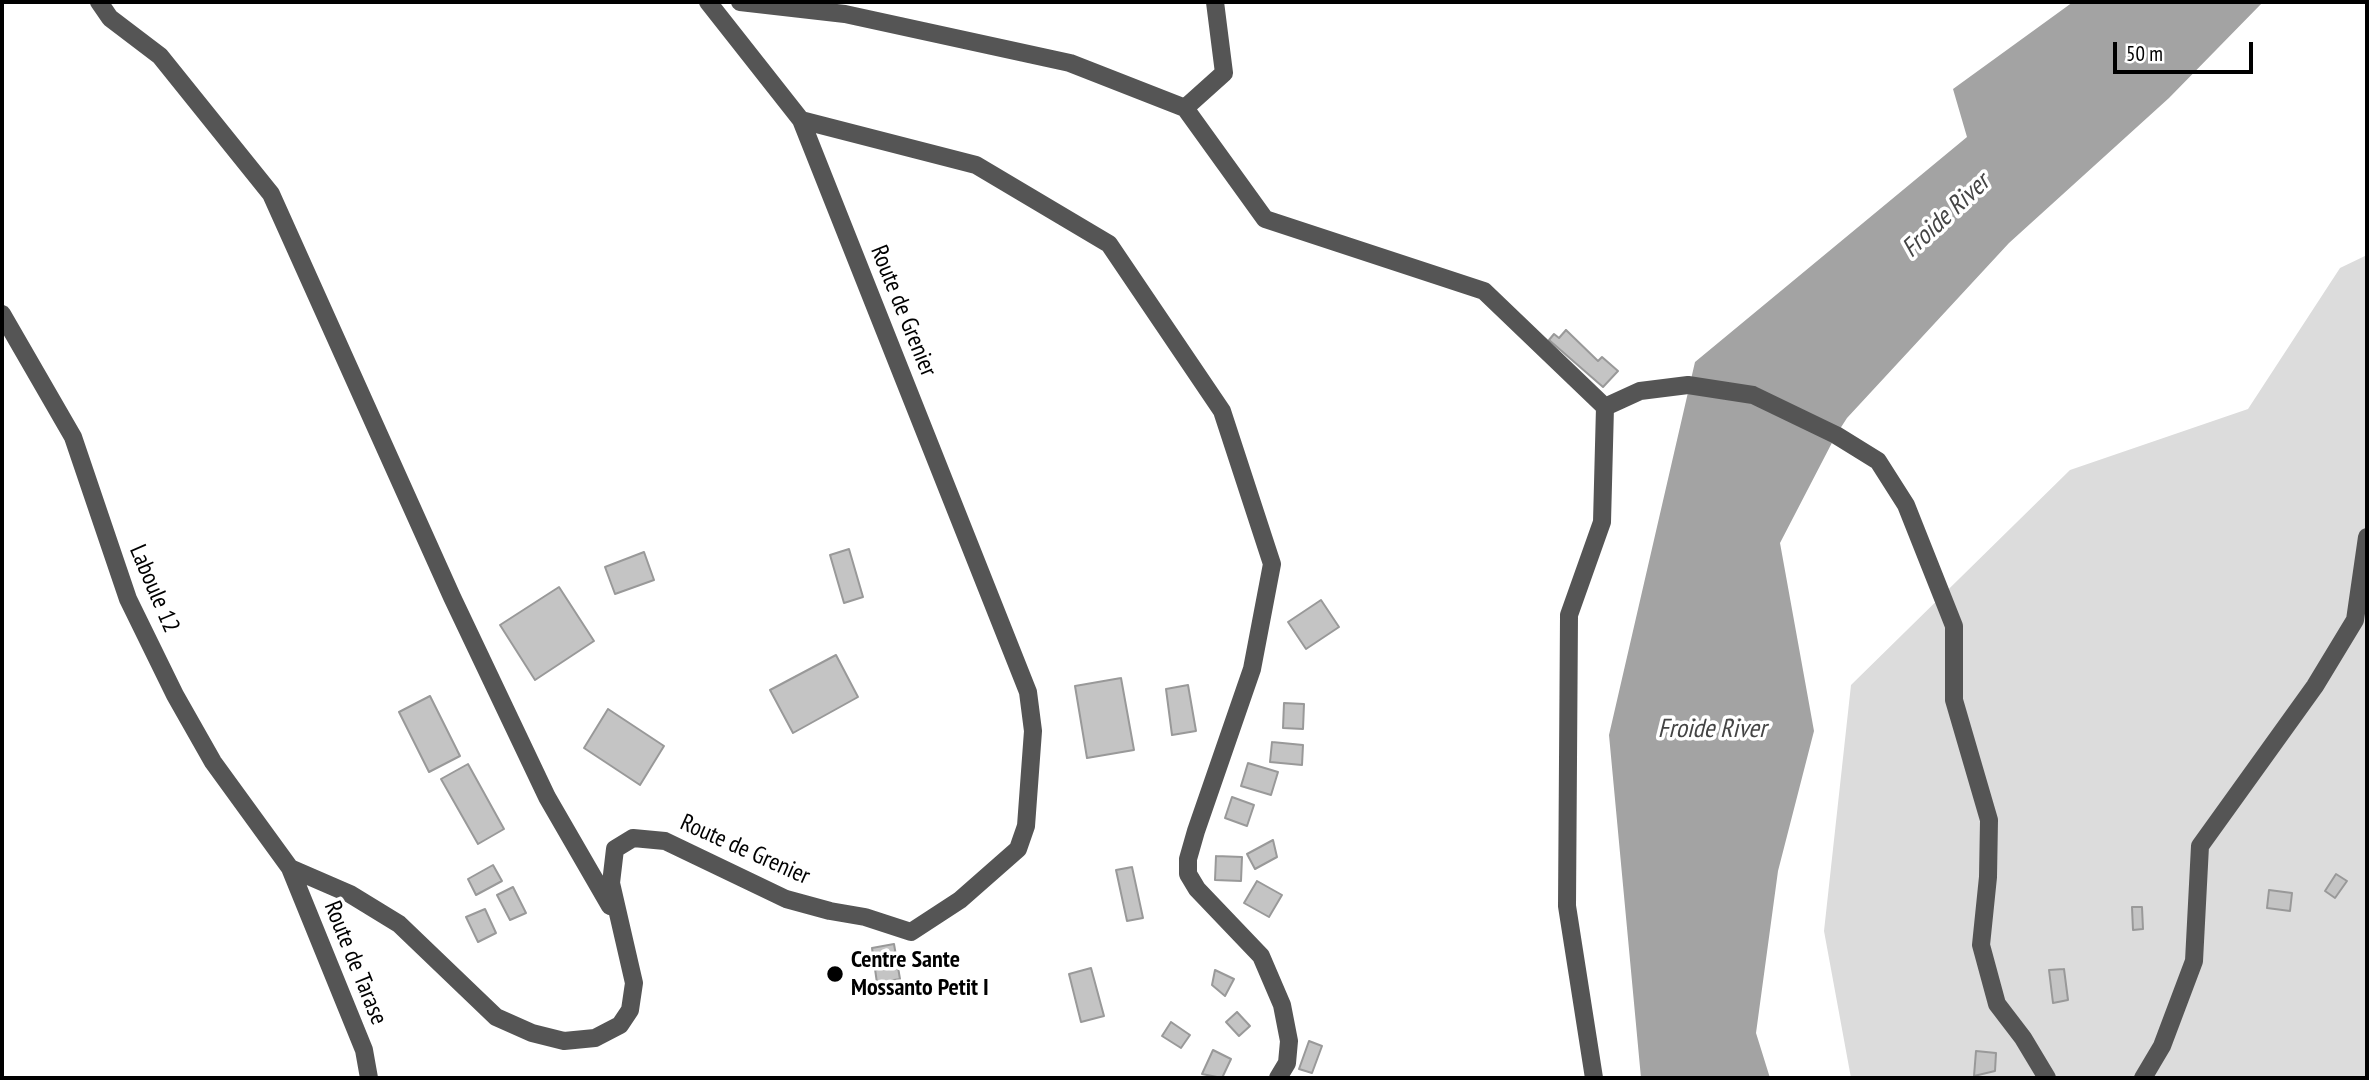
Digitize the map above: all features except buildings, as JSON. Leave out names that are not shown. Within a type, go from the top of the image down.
[{"type":"street","points":[[99,2],[110,18],[160,56],[271,194],[452,597],[541,785],[619,921]]},
{"type":"street","name":"Route de Grenier","points":[[290,868],[351,894],[399,923],[496,1017],[532,1033],[564,1041],[595,1038],[620,1025],[630,1010],[634,983],[611,883],[611,865],[615,849],[633,838],[665,841],[786,898],[830,911],[865,917],[911,932],[939,916],[998,869],[1018,849],[1026,826],[1033,731],[1028,692],[801,120],[708,2]]},
{"type":"street","points":[[740,2],[845,14],[1070,62],[1185,108],[1265,219],[1484,291],[1605,407],[1602,522],[1569,615],[1567,906],[1594,1078]]},
{"type":"street","points":[[1185,108],[1224,73],[1215,2]]},
{"type":"street","points":[[801,120],[976,166],[1109,244],[1222,411],[1272,564],[1252,669],[1196,831],[1188,859],[1188,874],[1197,889],[1261,956],[1282,1005],[1289,1041],[1287,1063],[1278,1078]]},
{"type":"street","name":"Laboule 12","points":[[2,314],[74,437],[128,599],[175,695],[213,762],[290,868]]},
{"type":"street","points":[[1605,407],[1640,391],[1688,385],[1753,394],[1836,435],[1878,461],[1906,505],[1954,626],[1954,700],[1989,820],[1988,877],[1981,945],[1997,1004],[2036,1057],[2047,1078]]},
{"type":"street","points":[[2143,1078],[2162,1046],[2194,961],[2200,846],[2361,626],[2367,537]]},
{"type":"street","name":"Route de Tarase","points":[[290,868],[363,1050],[369,1078]]},
{"type":"shaded area","points":[[2367,255],[2367,1078],[1851,1078],[1824,931],[1851,685],[2070,470],[2248,409],[2340,268]]},
{"type":"water","name":"Froide River","points":[[2073,2],[2263,2],[2169,98],[2009,243],[1847,418],[1836,435],[1780,543],[1814,731],[1778,871],[1756,1033],[1770,1078],[1641,1078],[1609,735],[1695,362],[1967,137],[1953,89]]},
{"type":"place","name":"Centre Sante Mossanto Petit I","points":[[835,974]]}]
